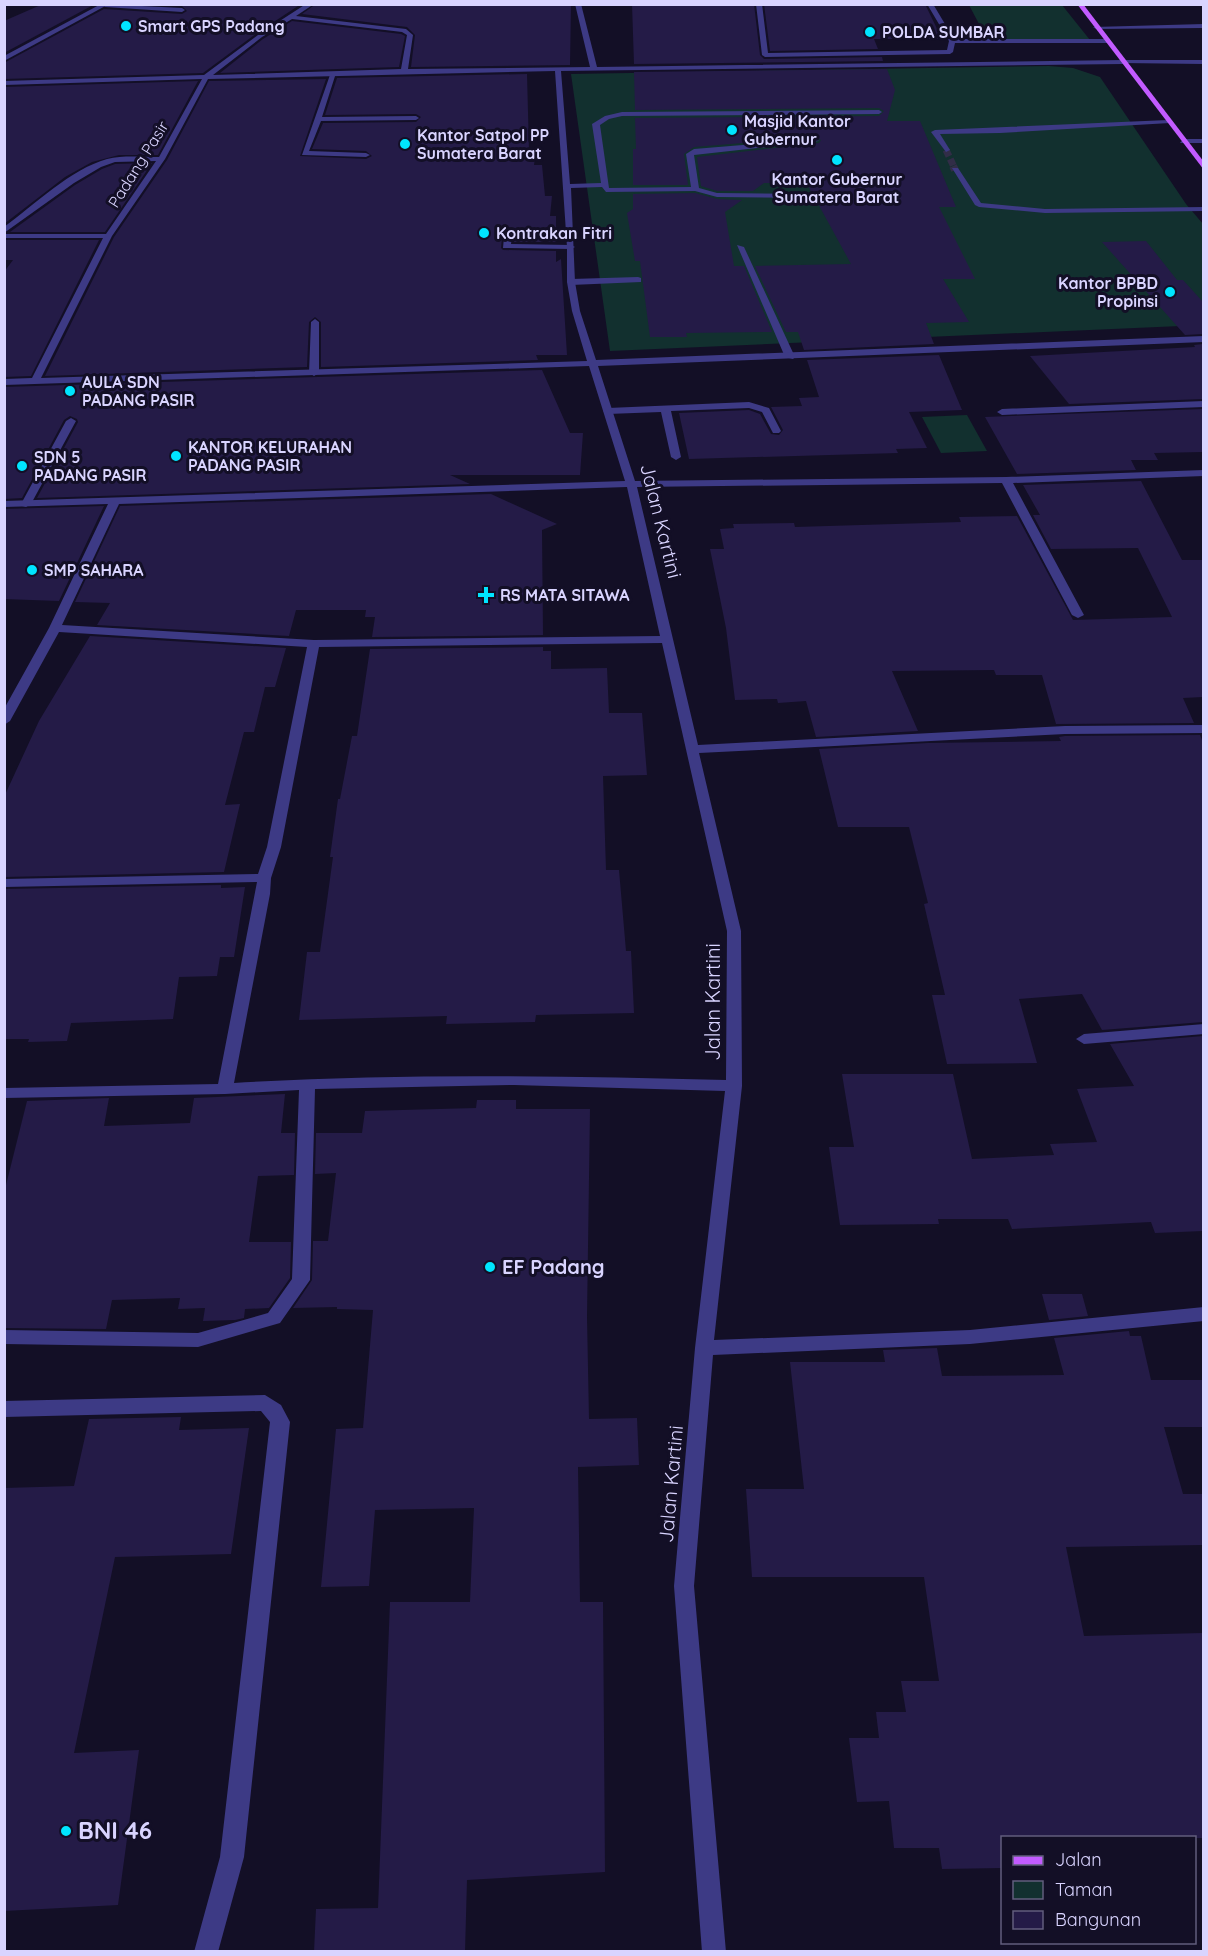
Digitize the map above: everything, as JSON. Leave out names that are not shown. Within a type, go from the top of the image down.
[{"type":"main road","points":[[1080,4],[1203,167]]},
{"type":"street","name":"Padang Pasir","points":[[36,380],[108,236],[161,159],[206,77],[260,36],[311,4]]},
{"type":"street","points":[[578,4],[594,69]]},
{"type":"street","points":[[759,4],[766,66]]},
{"type":"street","points":[[765,55],[944,54],[951,51],[952,41],[930,4]]},
{"type":"street","points":[[4,59],[105,5],[182,10]]},
{"type":"street","points":[[292,17],[404,30],[410,35],[404,71]]},
{"type":"street","points":[[1096,27],[1203,26]]},
{"type":"street","points":[[952,41],[1107,41]]},
{"type":"street","points":[[967,41],[973,48],[984,49]]},
{"type":"street","points":[[1010,49],[1034,48],[1030,42]]},
{"type":"street","points":[[1165,62],[1203,70]]},
{"type":"street","points":[[4,83],[404,71],[1203,62]]},
{"type":"street","name":"Jalan Kartini","points":[[558,69],[572,282],[576,311],[631,484],[734,932],[734,1086],[704,1348],[684,1586],[714,1952]]},
{"type":"street","points":[[333,73],[305,153],[366,155]]},
{"type":"street","points":[[812,196],[717,195],[695,189],[605,189],[596,124],[607,117],[622,114],[879,112]]},
{"type":"street","points":[[318,119],[416,118]]},
{"type":"street","points":[[946,150],[935,132],[1168,122]]},
{"type":"street","points":[[695,189],[690,154],[694,152],[815,141]]},
{"type":"street","points":[[1183,141],[1203,141]]},
{"type":"street","points":[[4,231],[103,163],[118,160],[161,159]]},
{"type":"street","points":[[955,170],[979,205],[1045,211],[1203,210]]},
{"type":"street","points":[[565,186],[605,185]]},
{"type":"street","points":[[4,236],[108,236]]},
{"type":"street","points":[[508,237],[506,246],[571,247]]},
{"type":"street","points":[[740,247],[790,357]]},
{"type":"street","points":[[572,282],[638,280]]},
{"type":"street","points":[[314,373],[315,321]]},
{"type":"street","points":[[4,382],[790,357],[1203,339]]},
{"type":"street","points":[[1002,412],[1203,404]]},
{"type":"street","points":[[608,411],[756,406],[769,412],[776,431]]},
{"type":"street","points":[[665,408],[676,457]]},
{"type":"street","points":[[26,504],[70,420]]},
{"type":"street","points":[[4,504],[631,484],[1006,480],[1203,473]]},
{"type":"street","points":[[1006,480],[1078,615]]},
{"type":"street","points":[[4,721],[55,628],[114,502]]},
{"type":"street","points":[[55,628],[314,644],[668,639]]},
{"type":"street","points":[[225,1089],[263,894],[264,878],[274,848],[314,644]]},
{"type":"street","points":[[693,749],[1065,730],[1203,729]]},
{"type":"street","points":[[4,883],[264,878]]},
{"type":"street","points":[[1084,1039],[1203,1029]]},
{"type":"street","points":[[4,1093],[514,1080],[734,1086]]},
{"type":"street","points":[[4,1337],[198,1340],[274,1318],[301,1280],[307,1084]]},
{"type":"street","points":[[704,1348],[970,1337],[1203,1314]]},
{"type":"street","points":[[4,1409],[265,1403],[274,1410],[280,1422],[232,1857],[206,1952]]},
{"type":"green space","points":[[969,5],[1062,5],[1090,40],[988,41]]},
{"type":"green space","points":[[1049,66],[1073,68],[1100,77],[1186,204],[1203,224],[1203,325],[610,351],[571,74]]},
{"type":"green space","points":[[967,415],[987,451],[941,453],[922,417]]},
{"type":"building","points":[[43,4],[95,4],[4,53],[4,21]]},
{"type":"building","points":[[157,4],[301,4],[203,73],[4,79],[4,63],[104,9],[182,14],[187,11],[182,6]]},
{"type":"building","points":[[316,4],[571,4],[570,65],[411,67],[415,35],[407,27],[302,14]]},
{"type":"building","points":[[632,4],[754,4],[760,55],[764,59],[882,57],[883,61],[634,64]]},
{"type":"building","points":[[764,4],[925,4],[942,39],[874,39],[878,49],[770,51]]},
{"type":"building","points":[[292,21],[401,34],[405,36],[399,67],[220,73],[263,39]]},
{"type":"building","points":[[887,69],[895,90],[887,121],[920,121],[956,207],[939,207],[975,279],[943,279],[969,322],[926,323],[934,344],[804,350],[798,332],[786,332],[755,266],[851,264],[816,200],[817,192],[811,192],[807,183],[764,183],[753,191],[717,191],[701,186],[697,157],[819,143],[821,140],[815,137],[694,147],[684,154],[688,185],[633,185],[633,149],[636,149],[635,118],[879,116],[884,111],[879,108],[635,110],[634,72]]},
{"type":"building","points":[[527,74],[529,150],[536,151],[534,165],[542,165],[545,196],[552,196],[550,216],[556,216],[556,242],[514,242],[514,236],[507,233],[502,237],[501,248],[503,250],[556,251],[556,262],[561,259],[567,355],[536,355],[538,360],[321,367],[321,322],[315,317],[309,322],[307,367],[45,376],[114,237],[167,160],[209,81],[326,79],[300,156],[366,159],[372,156],[366,151],[312,149],[323,123],[416,122],[421,117],[416,114],[325,115],[337,78]]},
{"type":"building","points":[[198,81],[158,155],[119,155],[92,162],[65,177],[4,224],[4,87]]},
{"type":"building","points":[[152,163],[105,232],[10,232],[75,185],[102,169],[115,164]]},
{"type":"building","points":[[695,193],[717,199],[742,200],[725,212],[734,266],[744,266],[772,332],[686,333],[687,337],[650,337],[640,261],[635,261],[627,213],[633,209],[633,194]]},
{"type":"building","points":[[4,240],[99,240],[31,376],[4,377],[4,272],[13,260],[4,260]]},
{"type":"building","points":[[1146,241],[1177,280],[1183,280],[1203,302],[1203,334],[1185,335],[1102,242]]},
{"type":"building","points":[[1203,344],[1203,399],[1069,404],[1030,356],[1195,347],[1194,345]]},
{"type":"building","points":[[939,355],[962,410],[909,412],[927,448],[896,449],[898,453],[689,459],[679,413],[749,410],[760,414],[771,434],[779,435],[783,430],[771,407],[802,406],[799,398],[819,397],[807,360]]},
{"type":"building","points":[[542,370],[570,433],[583,433],[580,475],[450,475],[470,484],[37,498],[78,422],[70,416],[64,420],[22,498],[4,499],[4,387]]},
{"type":"building","points":[[1203,409],[1203,452],[1154,453],[1158,460],[1131,460],[1136,470],[1017,474],[985,417]]},
{"type":"building","points":[[1141,481],[1182,560],[1203,560],[1203,697],[1183,698],[1194,723],[1056,724],[1042,675],[996,675],[994,670],[892,671],[918,731],[816,737],[806,701],[778,703],[777,699],[735,700],[726,628],[710,549],[724,549],[720,529],[734,528],[733,524],[794,523],[795,527],[961,522],[959,517],[1017,516],[1073,620],[1172,617],[1138,548],[1051,549],[1033,515],[1040,515],[1023,485]]},
{"type":"building","points":[[491,494],[557,524],[542,530],[543,635],[372,637],[375,617],[365,617],[366,610],[296,610],[289,636],[97,625],[110,603],[75,602],[120,506]]},
{"type":"building","name":"SMP SAHARA","points":[[104,506],[59,601],[4,599],[4,509]]},
{"type":"building","points":[[90,636],[286,648],[275,687],[265,687],[254,732],[244,732],[225,805],[240,804],[224,872],[4,877],[4,797],[39,721]]},
{"type":"building","points":[[543,647],[543,651],[551,651],[551,669],[607,668],[609,713],[642,713],[647,775],[603,776],[606,870],[619,870],[626,951],[631,951],[634,1013],[536,1015],[535,1022],[446,1024],[447,1016],[299,1020],[307,952],[320,952],[333,857],[330,857],[338,799],[340,799],[352,736],[357,736],[370,649]]},
{"type":"building","points":[[1200,735],[1203,743],[1203,1022],[1102,1030],[1082,994],[1019,999],[1037,1063],[947,1064],[932,995],[945,995],[924,904],[928,903],[909,827],[838,827],[819,749],[928,743],[1061,741],[1059,737],[1065,736]]},
{"type":"building","points":[[221,885],[221,888],[245,887],[234,957],[220,957],[217,976],[179,977],[173,1019],[71,1023],[67,1041],[28,1042],[29,1039],[4,1039],[4,889]]},
{"type":"building","points":[[1203,1036],[1203,1231],[1155,1233],[1151,1222],[1012,1229],[1008,1219],[938,1219],[939,1224],[840,1225],[829,1147],[854,1147],[842,1074],[953,1074],[972,1159],[1054,1155],[1050,1144],[1097,1142],[1077,1089],[1134,1086],[1110,1044]]},
{"type":"building","points":[[285,1094],[281,1133],[295,1133],[294,1175],[258,1176],[249,1242],[291,1242],[290,1278],[269,1308],[245,1309],[244,1318],[235,1320],[203,1321],[205,1308],[178,1309],[180,1298],[112,1300],[106,1329],[4,1328],[4,1193],[27,1101],[109,1098],[104,1126],[190,1123],[194,1098]]},
{"type":"building","points":[[477,1100],[516,1100],[516,1109],[590,1109],[587,1317],[589,1419],[637,1418],[639,1465],[578,1467],[580,1602],[603,1602],[605,1872],[467,1880],[465,1952],[314,1952],[316,1909],[378,1908],[390,1602],[470,1602],[474,1508],[375,1510],[369,1586],[321,1587],[336,1429],[363,1428],[373,1310],[337,1309],[337,1307],[293,1308],[312,1280],[313,1241],[328,1241],[336,1173],[315,1174],[316,1133],[362,1133],[365,1111],[476,1108]]},
{"type":"building","points":[[1042,1294],[1082,1294],[1088,1316],[1049,1320]]},
{"type":"building","points":[[1129,1331],[1130,1336],[1141,1336],[1151,1380],[1203,1380],[1203,1427],[1164,1427],[1183,1494],[1203,1494],[1203,1545],[1066,1547],[1084,1636],[1203,1633],[1203,1838],[1196,1838],[1196,1836],[1001,1836],[1001,1868],[942,1869],[939,1848],[894,1848],[889,1801],[857,1802],[849,1738],[879,1738],[876,1712],[906,1712],[901,1681],[939,1681],[924,1577],[752,1577],[746,1489],[804,1489],[790,1362],[885,1362],[883,1350],[937,1348],[942,1376],[1064,1375],[1054,1338]]},
{"type":"building","points":[[181,1417],[179,1430],[249,1428],[231,1554],[115,1557],[74,1753],[139,1750],[118,1905],[4,1911],[4,1488],[74,1486],[89,1419]]},
{"type":"tunnel","points":[[946,150],[954,167]]},
{"type":"tunnel","points":[[953,166],[955,170]]},
{"type":"place","name":"Smart GPS Padang","points":[[126,26]]},
{"type":"place","name":"POLDA SUMBAR","points":[[870,32]]},
{"type":"place","name":"Masjid Kantor Gubernur","points":[[732,130]]},
{"type":"place","name":"Kantor Satpol PP Sumatera Barat","points":[[405,144]]},
{"type":"place","name":"Kantor Gubernur Sumatera Barat","points":[[837,160]]},
{"type":"place","name":"Kontrakan Fitri","points":[[484,233]]},
{"type":"place","name":"Kantor BPBD Propinsi","points":[[1170,292]]},
{"type":"place","name":"AULA SDN PADANG PASIR","points":[[70,391]]},
{"type":"place","name":"KANTOR KELURAHAN PADANG PASIR","points":[[176,456]]},
{"type":"place","name":"SDN 5 PADANG PASIR","points":[[22,466]]},
{"type":"place","name":"SMP SAHARA","points":[[32,570]]},
{"type":"place","name":"RS MATA SITAWA","points":[[486,595]]},
{"type":"place","name":"EF Padang","points":[[490,1267]]},
{"type":"place","name":"BNI 46","points":[[66,1831]]}]
